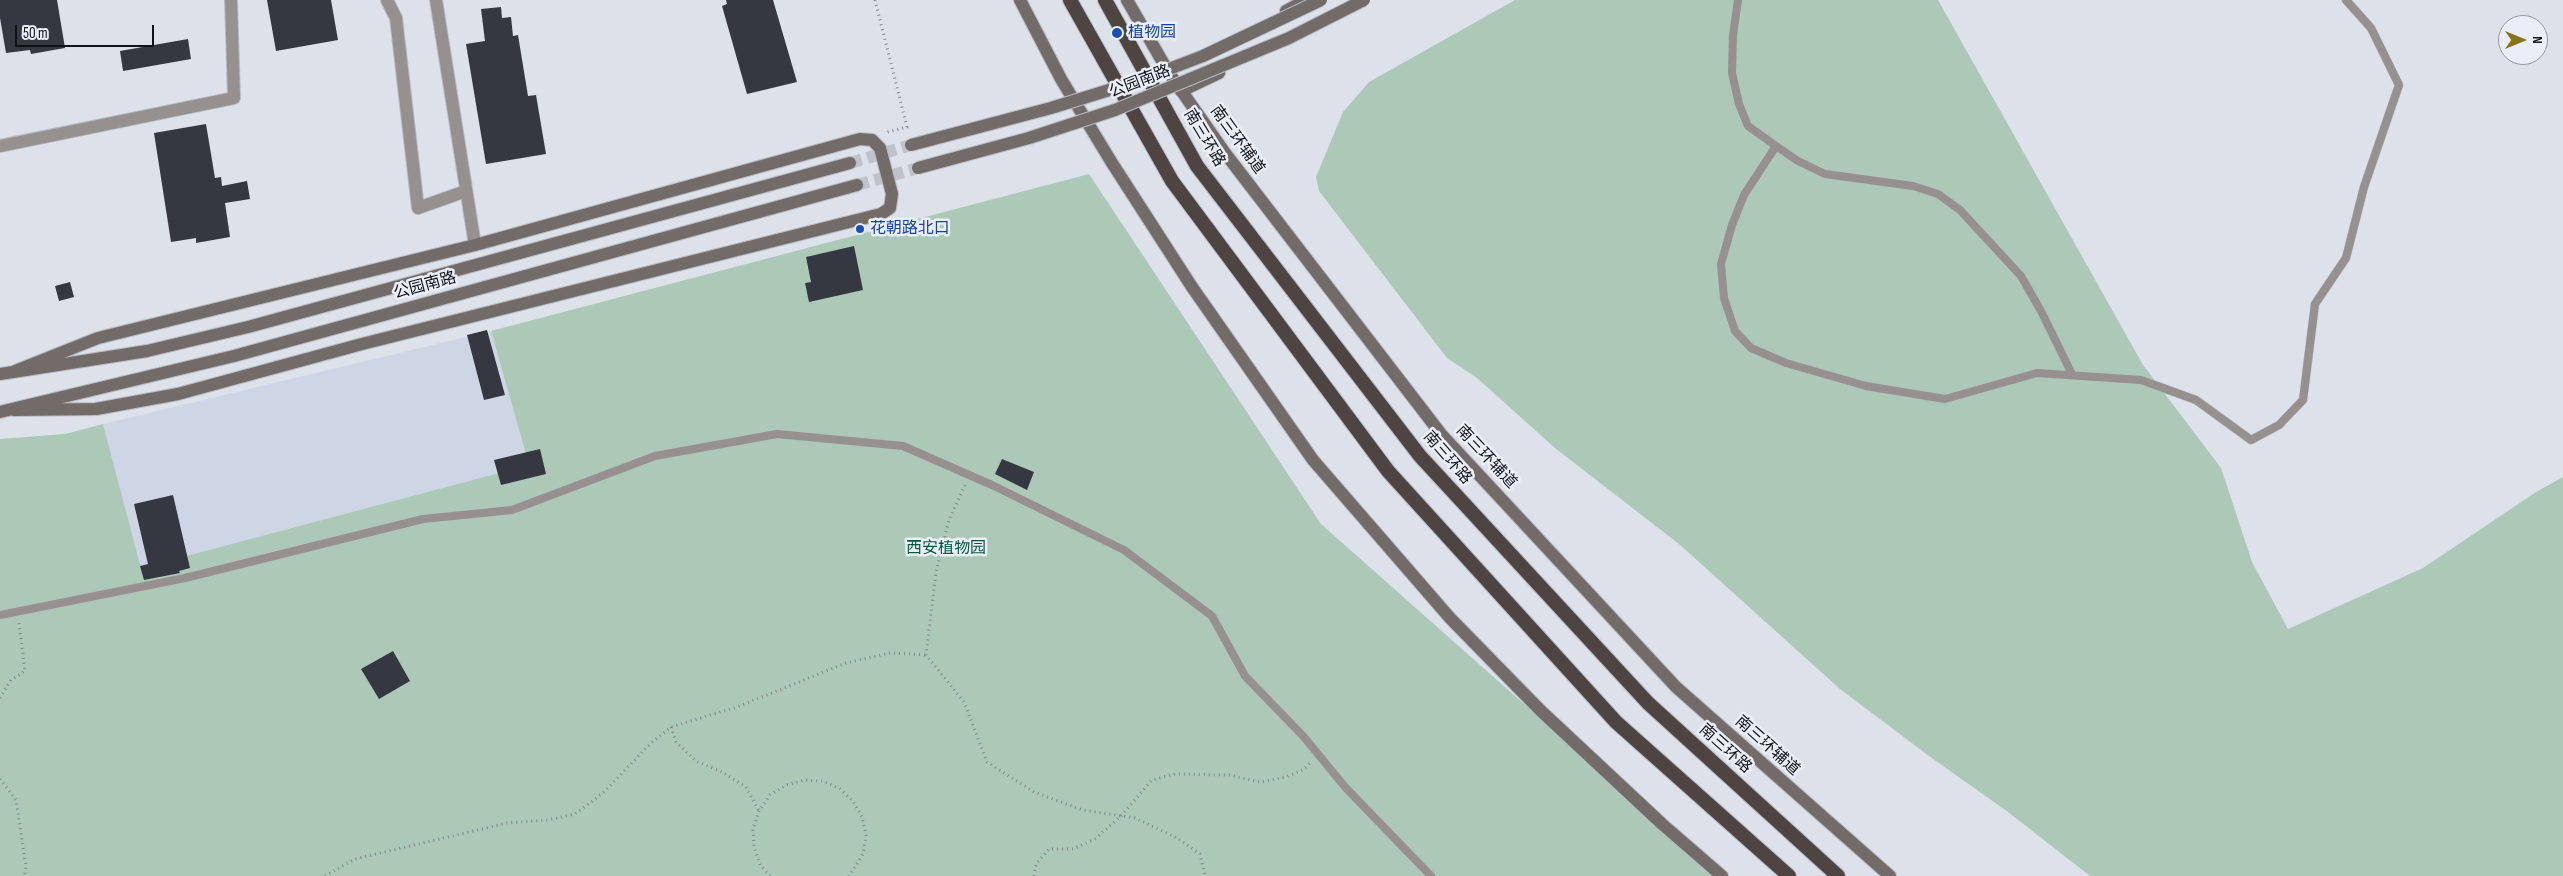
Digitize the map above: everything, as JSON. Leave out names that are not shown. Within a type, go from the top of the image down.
[{"type":"highway","points":[[1070,0],[1172,181],[1388,470],[1616,722],[1789,876]]},
{"type":"highway","name":"南三环路","points":[[1105,0],[1198,166],[1420,456],[1648,703],[1838,876]]},
{"type":"main road","points":[[1020,0],[1061,79],[1112,163],[1192,287],[1313,460],[1450,618],[1540,710],[1662,824],[1722,876]]},
{"type":"main road","name":"南三环辅道","points":[[1127,0],[1169,73],[1225,153],[1441,434],[1676,687],[1890,876]]},
{"type":"main road","points":[[1169,73],[1306,0]]},
{"type":"main road","name":"公园南路","points":[[911,145],[1051,108],[1135,82],[1203,56],[1321,0]]},
{"type":"main road","name":"公园南路","points":[[918,168],[1029,138],[1115,110],[1290,38],[1364,0]]},
{"type":"main road","points":[[1181,91],[1371,0]]},
{"type":"main road","points":[[14,410],[96,409],[178,394],[362,344],[881,214],[890,208],[893,198],[880,148],[872,140],[860,139],[475,245],[98,338],[15,371]]},
{"type":"main road","name":"公园南路","points":[[0,374],[147,351],[248,327],[850,163]]},
{"type":"main road","name":"公园南路","points":[[0,412],[234,356],[857,185]]},
{"type":"street","points":[[0,146],[234,98],[231,0]]},
{"type":"street","points":[[387,0],[396,18],[418,208],[466,191]]},
{"type":"street","points":[[436,0],[475,245]]},
{"type":"lane","points":[[1738,0],[1733,35],[1732,73],[1739,104],[1748,126],[1798,161],[1825,174],[1913,186],[1938,194],[1960,210],[2021,276],[2042,311],[2072,374]]},
{"type":"lane","points":[[1776,146],[1744,195],[1732,226],[1721,264],[1724,298],[1735,331],[1752,348],[1795,366],[1866,386],[1945,399],[2037,374],[2072,374],[2140,380],[2196,400],[2251,440],[2279,425],[2303,400],[2315,304],[2346,258],[2364,187],[2399,85],[2371,28],[2346,0]]},
{"type":"lane","points":[[0,615],[185,578],[423,519],[512,510],[655,456],[778,434],[904,446],[970,475],[1124,550],[1212,616],[1245,676],[1345,787],[1431,876]]},
{"type":"path","points":[[860,139],[907,127],[875,0]]},
{"type":"path","points":[[970,475],[949,520],[938,563],[926,655],[964,702],[988,762],[1034,792],[1083,810],[1135,818],[1177,838],[1200,854],[1205,876]]},
{"type":"path","points":[[0,698],[11,680],[25,671],[17,612]]},
{"type":"path","points":[[325,876],[355,859],[507,823],[548,820],[575,814],[603,794],[652,743],[671,727],[737,707],[846,662],[890,653],[926,655]]},
{"type":"path","points":[[671,727],[676,742],[696,761],[722,772],[746,787],[759,810]]},
{"type":"path","points":[[1034,876],[1036,864],[1049,850],[1073,849],[1087,842],[1120,816],[1152,780],[1175,774],[1229,775],[1260,782],[1286,777],[1303,770],[1319,756]]},
{"type":"path","points":[[0,779],[16,800],[26,866],[24,876]]},
{"type":"path","points":[[770,876],[760,865],[754,848],[753,829],[759,810],[770,796],[786,785],[804,780],[823,781],[840,789],[854,801],[862,817],[866,836],[863,854],[855,870],[849,876]]},
{"type":"shaded area","points":[[491,331],[529,465],[141,568],[103,424]]},
{"type":"green space","points":[[1515,0],[1938,0],[2143,365],[2221,468],[2252,562],[2288,629],[2423,568],[2536,492],[2563,477],[2563,876],[2090,876],[2008,812],[1840,689],[1679,544],[1555,448],[1477,378],[1447,358],[1319,191],[1316,177],[1343,112],[1369,82]]},
{"type":"green space","name":"西安植物园","points":[[1089,174],[1321,524],[1718,876],[0,876],[0,439],[65,434],[103,424],[141,568],[529,465],[491,331]]},
{"type":"building","points":[[0,0],[57,0],[65,48],[31,54],[30,50],[6,53],[0,18]]},
{"type":"building","points":[[267,0],[331,0],[338,40],[276,51]]},
{"type":"building","points":[[726,0],[773,0],[797,82],[747,94],[722,6],[727,4]]},
{"type":"building","points":[[501,7],[502,18],[511,17],[513,36],[518,35],[528,96],[536,95],[546,154],[486,164],[466,44],[485,41],[481,9]]},
{"type":"building","points":[[188,39],[191,59],[123,71],[120,51]]},
{"type":"building","points":[[206,124],[215,178],[221,177],[222,186],[247,181],[250,199],[225,203],[230,237],[196,243],[196,238],[171,242],[154,133]]},
{"type":"building","points":[[854,246],[863,290],[809,302],[805,283],[811,282],[806,257]]},
{"type":"building","points":[[70,282],[74,297],[59,301],[55,286]]},
{"type":"building","points":[[487,330],[505,395],[484,400],[467,335]]},
{"type":"building","points":[[540,449],[546,474],[501,485],[494,460]]},
{"type":"building","points":[[1002,459],[1034,472],[1027,490],[995,474]]},
{"type":"building","points":[[173,495],[190,568],[179,571],[180,573],[144,580],[140,566],[148,564],[134,504]]},
{"type":"building","points":[[393,651],[410,681],[379,699],[361,669]]},
{"type":"tunnel","points":[[850,163],[911,145]]},
{"type":"tunnel","points":[[857,185],[918,168]]},
{"type":"place","name":"植物园","points":[[1117,33]]},
{"type":"place","name":"花朝路北口","points":[[860,229]]}]
